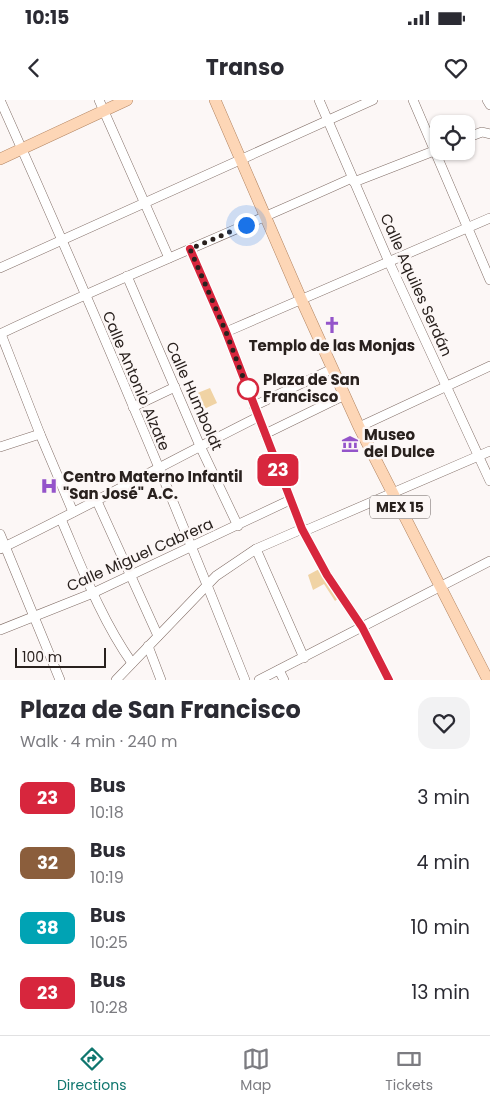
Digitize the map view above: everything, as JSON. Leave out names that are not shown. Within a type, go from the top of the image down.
[{"type":"main road","points":[[0,159],[128,100]]},
{"type":"main road","name":"MEX 15","points":[[215,100],[359,427],[488,680]]},
{"type":"street","name":"Calle Antonio Alzate","points":[[0,100],[159,468],[245,680]]},
{"type":"street","points":[[99,100],[169,258]]},
{"type":"street","name":"Calle Aquiles Serdán","points":[[319,100],[389,262],[490,481]]},
{"type":"street","points":[[0,268],[373,100]]},
{"type":"street","points":[[413,100],[430,137]]},
{"type":"street","points":[[488,100],[490,105]]},
{"type":"street","points":[[475,135],[482,132],[490,134]]},
{"type":"street","points":[[73,512],[1,334],[190,249],[353,180],[430,152]]},
{"type":"street","points":[[440,160],[490,280]]},
{"type":"street","points":[[226,332],[490,218]]},
{"type":"street","points":[[190,249],[226,332],[302,529],[327,575],[362,627],[389,680]]},
{"type":"street","name":"Calle Humboldt","points":[[127,276],[200,446],[238,526]]},
{"type":"street","points":[[359,427],[490,366]]},
{"type":"street","points":[[254,406],[332,369]]},
{"type":"street","points":[[133,407],[174,387]]},
{"type":"street","points":[[265,434],[345,395]]},
{"type":"street","points":[[2,548],[62,519],[258,417]]},
{"type":"street","points":[[0,447],[40,434]]},
{"type":"street","points":[[116,680],[207,585],[229,566],[256,549],[393,494],[490,452]]},
{"type":"street","points":[[96,500],[158,636]]},
{"type":"street","name":"Calle Miguel Cabrera","points":[[0,630],[93,594],[290,500]]},
{"type":"street","points":[[62,519],[93,594],[119,645],[132,663]]},
{"type":"street","points":[[0,534],[2,548],[60,680]]},
{"type":"street","points":[[256,549],[304,658]]},
{"type":"street","points":[[260,680],[490,561]]},
{"type":"street","points":[[148,646],[161,680]]},
{"type":"street","points":[[279,670],[284,680]]},
{"type":"shaded area","points":[[210,388],[217,403],[202,410],[195,394]]},
{"type":"shaded area","points":[[321,568],[339,598],[335,601],[324,584],[313,590],[308,575]]},
{"type":"bus line","name":"23","points":[[190,249],[226,332],[302,529],[327,575],[362,627],[389,680]]},
{"type":"place","name":"Templo de las Monjas","points":[[332,325]]},
{"type":"place","name":"Plaza de San Francisco","points":[[248,389]]},
{"type":"place","name":"Museo del Dulce","points":[[350,444]]},
{"type":"place","name":"Centro Materno Infantil \"San José\" A.C.","points":[[49,486]]},
{"type":"route","points":[[246,225],[190,249],[226,332],[249,393],[248,389]]}]
